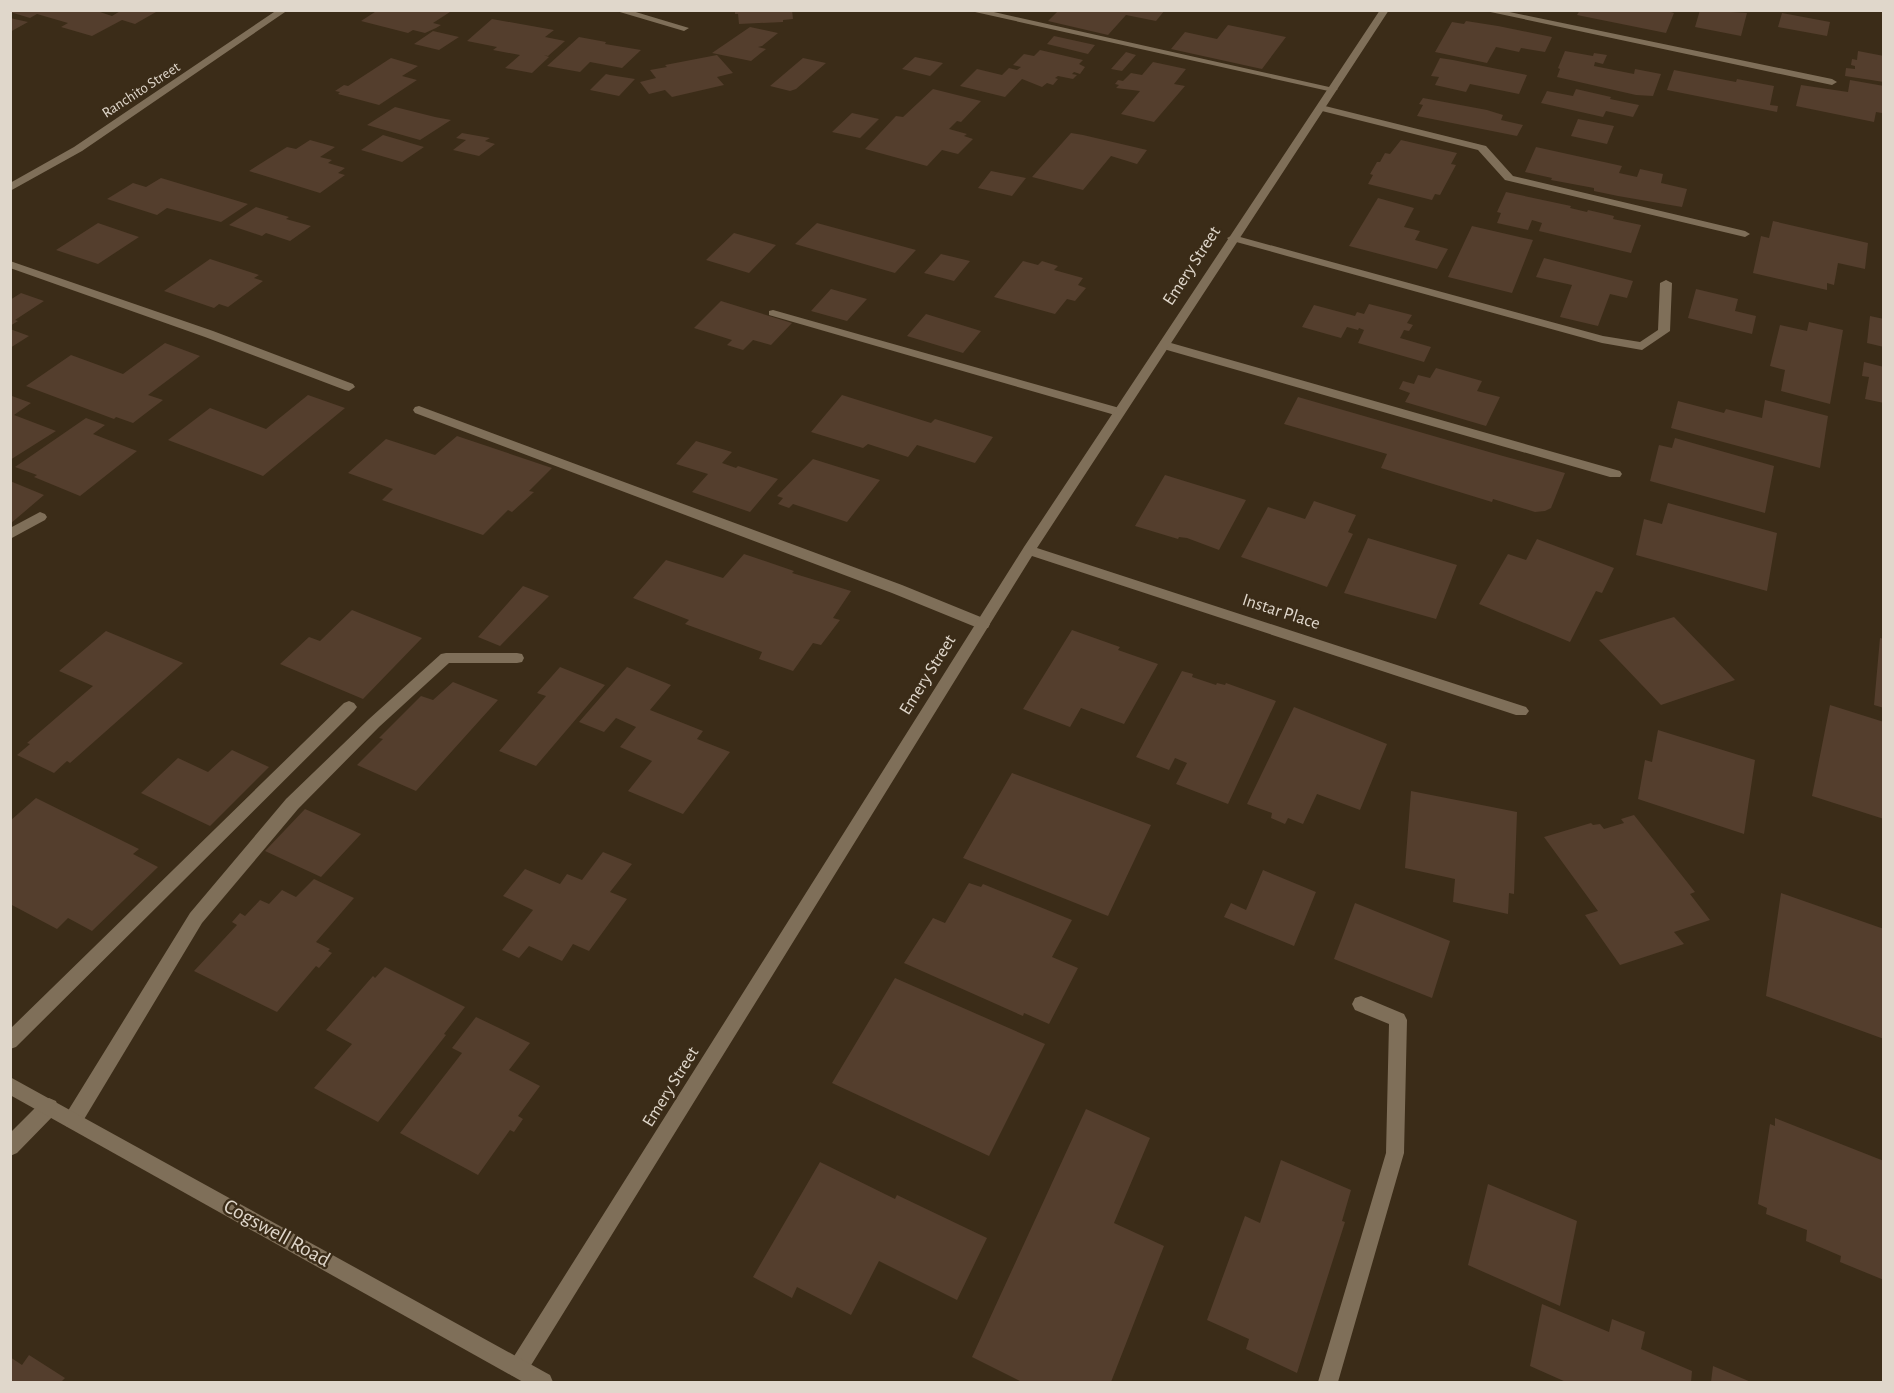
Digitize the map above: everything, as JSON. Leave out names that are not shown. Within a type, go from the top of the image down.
[{"type":"street","name":"Ranchito Street","points":[[10,188],[78,149],[284,10]]},
{"type":"street","points":[[617,10],[684,28]]},
{"type":"street","points":[[970,10],[1333,89]]},
{"type":"street","name":"Emery Street","points":[[518,1368],[1029,550],[1385,10]]},
{"type":"street","points":[[1485,10],[1832,82]]},
{"type":"street","points":[[1321,108],[1482,148],[1509,178],[1745,234]]},
{"type":"street","points":[[1233,238],[1602,339],[1642,346],[1665,331],[1665,283]]},
{"type":"street","points":[[10,264],[209,334],[349,387]]},
{"type":"street","points":[[773,313],[1119,412]]},
{"type":"street","points":[[1164,345],[1616,474]]},
{"type":"street","points":[[419,410],[897,589],[983,624]]},
{"type":"street","points":[[10,534],[40,517]]},
{"type":"street","name":"Instar Place","points":[[1029,550],[1521,711]]},
{"type":"street","points":[[73,1119],[196,918],[292,804],[374,723],[446,658],[517,658]]},
{"type":"street","points":[[10,1041],[349,706]]},
{"type":"street","points":[[1328,1383],[1395,1153],[1398,1020],[1361,1004]]},
{"type":"street","name":"Cogswell Road","points":[[10,1085],[543,1383]]},
{"type":"street","points":[[10,1148],[49,1107]]},
{"type":"building","points":[[13,10],[94,10],[112,16],[122,10],[156,12],[135,24],[122,20],[92,36],[61,27],[68,23],[37,14],[30,18],[10,12]]},
{"type":"building","points":[[378,10],[450,12],[433,23],[441,25],[436,28],[425,33],[413,30],[408,33],[361,21]]},
{"type":"building","points":[[735,10],[792,10],[793,19],[783,20],[783,22],[739,24]]},
{"type":"building","points":[[1059,10],[1165,10],[1156,21],[1126,15],[1108,35],[1048,21]]},
{"type":"building","points":[[1580,10],[1664,10],[1674,13],[1666,33],[1577,15]]},
{"type":"building","points":[[1700,10],[1747,13],[1741,36],[1695,27]]},
{"type":"building","points":[[1782,13],[1830,22],[1827,36],[1778,27]]},
{"type":"building","points":[[10,18],[28,22],[10,32]]},
{"type":"building","points":[[492,19],[554,30],[545,37],[565,41],[548,56],[544,55],[549,57],[532,73],[505,68],[520,55],[493,50],[497,47],[467,41]]},
{"type":"building","points":[[1466,21],[1552,37],[1545,52],[1521,48],[1519,52],[1496,47],[1487,63],[1435,52],[1452,22],[1464,24]]},
{"type":"building","points":[[1228,25],[1286,37],[1262,69],[1171,49],[1185,32],[1217,39]]},
{"type":"building","points":[[750,27],[778,33],[758,47],[766,49],[751,61],[712,53]]},
{"type":"building","points":[[433,31],[459,37],[439,50],[414,44]]},
{"type":"building","points":[[1054,36],[1095,45],[1088,54],[1047,44]]},
{"type":"building","points":[[579,37],[641,50],[622,68],[590,62],[580,72],[547,66]]},
{"type":"building","points":[[1040,50],[1083,60],[1079,64],[1085,67],[1080,74],[1074,72],[1072,74],[1077,75],[1073,79],[1058,76],[1053,85],[1047,83],[1042,87],[1022,79],[1005,97],[960,86],[977,69],[1002,75],[1009,68],[1017,70],[1021,67],[1013,65],[1024,54],[1034,56]]},
{"type":"building","points":[[1565,51],[1593,56],[1594,53],[1607,55],[1603,64],[1595,62],[1594,66],[1634,74],[1635,69],[1661,74],[1653,96],[1636,95],[1557,77]]},
{"type":"building","points":[[1858,51],[1884,56],[1884,82],[1845,76],[1846,68],[1855,69],[1855,66],[1851,65],[1852,59],[1857,60]]},
{"type":"building","points":[[1126,52],[1136,55],[1122,71],[1111,69]]},
{"type":"building","points":[[717,55],[733,73],[717,77],[724,85],[672,97],[665,90],[649,94],[640,82],[656,78],[650,70]]},
{"type":"building","points":[[915,57],[943,63],[930,76],[902,69]]},
{"type":"building","points":[[391,58],[418,66],[402,76],[417,80],[379,105],[338,94],[340,92],[335,91],[344,85],[348,86]]},
{"type":"building","points":[[803,58],[826,63],[796,89],[790,91],[770,86]]},
{"type":"building","points":[[1440,58],[1527,75],[1519,94],[1470,84],[1466,92],[1435,85],[1439,77],[1431,76]]},
{"type":"building","points":[[1153,62],[1186,69],[1174,84],[1185,86],[1154,122],[1121,114],[1140,91],[1116,88],[1119,85],[1115,84],[1118,80],[1123,81],[1131,73],[1142,75]]},
{"type":"building","points":[[1674,70],[1736,82],[1737,79],[1774,86],[1770,105],[1778,106],[1777,112],[1667,90]]},
{"type":"building","points":[[606,74],[635,79],[619,96],[590,90]]},
{"type":"building","points":[[1850,80],[1884,86],[1882,113],[1876,112],[1874,122],[1796,106],[1801,85],[1848,92]]},
{"type":"building","points":[[933,89],[981,101],[961,122],[957,121],[949,129],[967,134],[964,136],[973,139],[958,154],[942,150],[927,166],[865,149],[896,116],[903,117]]},
{"type":"building","points":[[1576,89],[1639,105],[1633,117],[1606,111],[1603,117],[1541,103],[1547,91],[1573,96]]},
{"type":"building","points":[[1423,98],[1487,110],[1503,115],[1501,120],[1523,125],[1517,136],[1417,116],[1423,105],[1419,104]]},
{"type":"building","points":[[395,107],[451,120],[420,140],[367,125]]},
{"type":"building","points":[[852,113],[879,119],[860,138],[832,132]]},
{"type":"building","points":[[1578,119],[1614,126],[1607,144],[1571,136]]},
{"type":"building","points":[[462,133],[490,138],[485,141],[495,144],[479,156],[453,150],[466,140],[456,138]]},
{"type":"building","points":[[1071,133],[1147,150],[1137,164],[1111,156],[1083,190],[1032,177]]},
{"type":"building","points":[[383,135],[424,147],[402,162],[361,150]]},
{"type":"building","points":[[310,140],[335,147],[320,157],[332,160],[328,163],[345,168],[338,173],[345,175],[320,193],[249,171],[287,147],[296,149]]},
{"type":"building","points":[[1401,140],[1457,153],[1451,164],[1456,165],[1440,195],[1435,194],[1432,200],[1368,184],[1373,175],[1370,174],[1377,162],[1380,162],[1385,153],[1390,154]]},
{"type":"building","points":[[1536,147],[1622,166],[1619,173],[1637,177],[1640,169],[1663,174],[1661,183],[1687,189],[1682,207],[1594,191],[1594,188],[1551,180],[1552,178],[1525,172]]},
{"type":"building","points":[[991,171],[1026,178],[1012,196],[978,188]]},
{"type":"building","points":[[161,178],[248,204],[221,222],[167,208],[157,215],[107,199],[133,183],[146,187]]},
{"type":"building","points":[[1506,192],[1571,206],[1570,208],[1587,212],[1588,210],[1614,216],[1613,219],[1641,225],[1631,253],[1539,231],[1542,223],[1532,220],[1528,230],[1497,223],[1501,213],[1497,212]]},
{"type":"building","points":[[1378,198],[1414,208],[1404,227],[1420,231],[1415,240],[1448,249],[1437,269],[1349,246]]},
{"type":"building","points":[[256,207],[311,226],[290,241],[266,233],[262,236],[229,225]]},
{"type":"building","points":[[1773,221],[1868,243],[1865,269],[1838,263],[1834,285],[1827,283],[1827,290],[1753,273],[1761,236],[1769,238]]},
{"type":"building","points":[[98,223],[139,237],[98,264],[56,250]]},
{"type":"building","points":[[817,223],[916,250],[895,273],[795,244]]},
{"type":"building","points":[[1472,226],[1533,240],[1512,293],[1448,277]]},
{"type":"building","points":[[734,233],[776,245],[749,273],[706,260]]},
{"type":"building","points":[[941,254],[970,261],[954,281],[924,273]]},
{"type":"building","points":[[1544,258],[1633,281],[1627,298],[1610,294],[1598,326],[1560,317],[1572,285],[1536,277]]},
{"type":"building","points":[[210,259],[259,275],[254,278],[263,281],[228,307],[219,304],[214,308],[164,291]]},
{"type":"building","points":[[1023,261],[1038,265],[1042,261],[1058,266],[1054,270],[1083,278],[1078,285],[1086,288],[1075,301],[1067,299],[1055,314],[994,297]]},
{"type":"building","points":[[831,289],[867,299],[847,321],[811,311]]},
{"type":"building","points":[[1696,289],[1738,299],[1735,311],[1756,316],[1752,334],[1688,318]]},
{"type":"building","points":[[21,293],[44,301],[15,320],[18,321],[10,326],[10,300]]},
{"type":"building","points":[[721,301],[792,323],[771,345],[753,340],[743,350],[727,345],[732,340],[694,328]]},
{"type":"building","points":[[1369,304],[1412,315],[1407,323],[1413,325],[1409,331],[1404,330],[1400,338],[1431,347],[1424,362],[1358,343],[1364,330],[1359,328],[1358,330],[1347,327],[1341,338],[1302,327],[1314,305],[1355,316],[1357,312],[1364,314]]},
{"type":"building","points":[[926,314],[981,331],[963,353],[907,336]]},
{"type":"building","points":[[1870,316],[1884,319],[1884,347],[1867,343]]},
{"type":"building","points":[[1809,322],[1843,330],[1830,404],[1781,391],[1785,370],[1770,366],[1780,325],[1807,331]]},
{"type":"building","points":[[10,329],[29,336],[10,348]]},
{"type":"building","points":[[165,343],[200,356],[148,395],[163,400],[133,423],[116,417],[114,419],[26,386],[71,355],[123,374]]},
{"type":"building","points":[[1864,362],[1884,367],[1884,403],[1865,399],[1869,377],[1862,376]]},
{"type":"building","points":[[1436,368],[1482,381],[1477,391],[1500,397],[1486,426],[1405,402],[1410,393],[1399,389],[1403,381],[1414,384],[1418,375],[1430,378]]},
{"type":"building","points":[[308,395],[345,408],[263,476],[168,440],[210,408],[266,429]]},
{"type":"building","points":[[842,395],[931,423],[935,419],[993,437],[975,463],[917,445],[908,457],[868,444],[863,448],[811,432]]},
{"type":"building","points":[[12,396],[31,403],[14,415],[56,431],[10,460]]},
{"type":"building","points":[[1298,397],[1565,473],[1551,508],[1545,511],[1535,512],[1493,499],[1492,502],[1381,468],[1387,454],[1284,424]]},
{"type":"building","points":[[1765,400],[1828,416],[1820,468],[1671,428],[1678,401],[1724,413],[1726,409],[1762,418]]},
{"type":"building","points":[[86,418],[105,425],[93,434],[137,451],[80,496],[15,467]]},
{"type":"building","points":[[457,436],[552,468],[529,491],[534,492],[512,512],[508,510],[483,535],[382,500],[393,489],[348,473],[386,439],[435,455]]},
{"type":"building","points":[[1675,438],[1774,466],[1765,513],[1650,481],[1659,445],[1672,448]]},
{"type":"building","points":[[696,441],[732,452],[722,463],[778,479],[750,512],[692,492],[708,474],[676,464]]},
{"type":"building","points":[[813,459],[880,480],[847,522],[793,504],[789,508],[778,504],[783,498],[777,496]]},
{"type":"building","points":[[1165,475],[1246,500],[1219,550],[1187,538],[1179,537],[1178,539],[1135,526]]},
{"type":"building","points":[[10,481],[44,495],[10,524]]},
{"type":"building","points":[[1314,501],[1356,515],[1348,532],[1353,534],[1327,587],[1241,557],[1268,507],[1305,519]]},
{"type":"building","points":[[1668,503],[1777,533],[1767,591],[1636,555],[1644,519],[1662,524]]},
{"type":"building","points":[[1368,538],[1457,565],[1436,619],[1344,593]]},
{"type":"building","points":[[1537,539],[1614,568],[1602,593],[1596,591],[1570,642],[1479,604],[1508,554],[1526,560]]},
{"type":"building","points":[[744,554],[794,571],[792,573],[851,591],[833,618],[840,620],[821,645],[813,643],[793,671],[759,659],[762,652],[685,624],[689,620],[633,598],[666,560],[723,578]]},
{"type":"building","points":[[523,586],[549,596],[500,646],[478,637]]},
{"type":"building","points":[[352,610],[422,638],[363,699],[280,664],[309,637],[320,641]]},
{"type":"building","points":[[1674,617],[1735,680],[1661,705],[1599,640]]},
{"type":"building","points":[[1072,630],[1120,647],[1118,650],[1158,664],[1124,724],[1081,708],[1070,727],[1023,709]]},
{"type":"building","points":[[106,631],[183,663],[70,763],[67,761],[54,773],[17,755],[30,744],[27,743],[93,686],[59,671]]},
{"type":"building","points":[[1880,638],[1884,639],[1884,708],[1874,705]]},
{"type":"building","points":[[560,667],[605,685],[536,766],[499,751],[546,696],[537,693]]},
{"type":"building","points":[[627,667],[671,685],[650,710],[703,731],[697,739],[730,752],[683,814],[628,791],[652,761],[620,747],[636,727],[616,718],[604,732],[579,722]]},
{"type":"building","points":[[1182,671],[1216,685],[1226,683],[1276,701],[1228,804],[1176,784],[1187,763],[1175,758],[1169,770],[1136,757]]},
{"type":"building","points":[[453,682],[498,700],[416,791],[357,765],[383,739],[379,738],[421,696],[433,700]]},
{"type":"building","points":[[1830,705],[1884,722],[1884,819],[1812,796]]},
{"type":"building","points":[[1294,707],[1387,744],[1360,810],[1317,794],[1303,824],[1288,818],[1285,824],[1271,818],[1272,813],[1247,804]]},
{"type":"building","points":[[1658,730],[1755,760],[1744,834],[1638,799],[1645,760],[1652,762]]},
{"type":"building","points":[[232,750],[269,767],[210,826],[141,793],[178,758],[208,772]]},
{"type":"building","points":[[1012,773],[1151,825],[1108,916],[963,858]]},
{"type":"building","points":[[1411,791],[1517,812],[1514,894],[1509,893],[1508,914],[1453,902],[1455,879],[1405,868]]},
{"type":"building","points":[[36,798],[139,849],[133,854],[158,867],[92,931],[68,918],[57,929],[10,904],[10,821]]},
{"type":"building","points":[[305,809],[361,834],[321,877],[265,851]]},
{"type":"building","points":[[1634,815],[1695,892],[1690,894],[1710,920],[1674,932],[1684,944],[1620,965],[1585,915],[1598,911],[1544,837],[1591,823],[1600,824],[1604,829],[1624,823],[1621,819]]},
{"type":"building","points":[[603,852],[632,864],[610,892],[627,899],[589,951],[573,944],[562,961],[529,946],[519,958],[502,950],[533,910],[503,896],[525,869],[560,884],[567,874],[582,880]]},
{"type":"building","points":[[1263,870],[1316,892],[1294,946],[1224,917],[1231,903],[1246,910]]},
{"type":"building","points":[[314,879],[354,898],[316,942],[330,949],[328,951],[332,953],[319,968],[316,966],[277,1012],[194,971],[237,925],[232,922],[240,913],[245,916],[260,900],[269,904],[282,890],[296,897]]},
{"type":"building","points":[[969,883],[981,887],[983,884],[1072,920],[1052,957],[1078,968],[1049,1024],[1024,1013],[1023,1016],[904,963],[933,918],[945,923]]},
{"type":"building","points":[[1781,893],[1884,929],[1884,1039],[1766,996]]},
{"type":"building","points":[[1355,903],[1450,941],[1432,998],[1334,959]]},
{"type":"building","points":[[385,967],[465,1007],[378,1122],[314,1088],[352,1044],[326,1030],[373,976],[375,978]]},
{"type":"building","points":[[895,978],[1045,1044],[989,1156],[832,1083]]},
{"type":"building","points":[[476,1017],[530,1043],[509,1070],[540,1086],[518,1116],[523,1119],[514,1132],[510,1130],[478,1175],[400,1133],[462,1053],[452,1048]]},
{"type":"building","points":[[1086,1109],[1150,1138],[1114,1223],[1164,1246],[1111,1382],[1022,1382],[972,1357]]},
{"type":"building","points":[[1775,1118],[1884,1161],[1884,1280],[1840,1262],[1841,1256],[1806,1241],[1807,1230],[1766,1214],[1767,1208],[1758,1204],[1770,1124],[1775,1126]]},
{"type":"building","points":[[1281,1160],[1351,1190],[1342,1221],[1345,1222],[1297,1373],[1246,1349],[1249,1339],[1207,1320],[1245,1216],[1260,1223]]},
{"type":"building","points":[[820,1162],[895,1199],[897,1195],[987,1238],[957,1300],[879,1261],[851,1315],[797,1287],[792,1298],[753,1277]]},
{"type":"building","points":[[1488,1184],[1577,1221],[1560,1306],[1468,1265]]},
{"type":"building","points":[[1542,1304],[1609,1332],[1612,1319],[1645,1332],[1641,1349],[1692,1371],[1691,1382],[1566,1382],[1530,1366]]},
{"type":"building","points":[[29,1355],[65,1378],[61,1382],[10,1382],[10,1357],[22,1365]]},
{"type":"building","points":[[1713,1366],[1751,1382],[1711,1382]]}]
